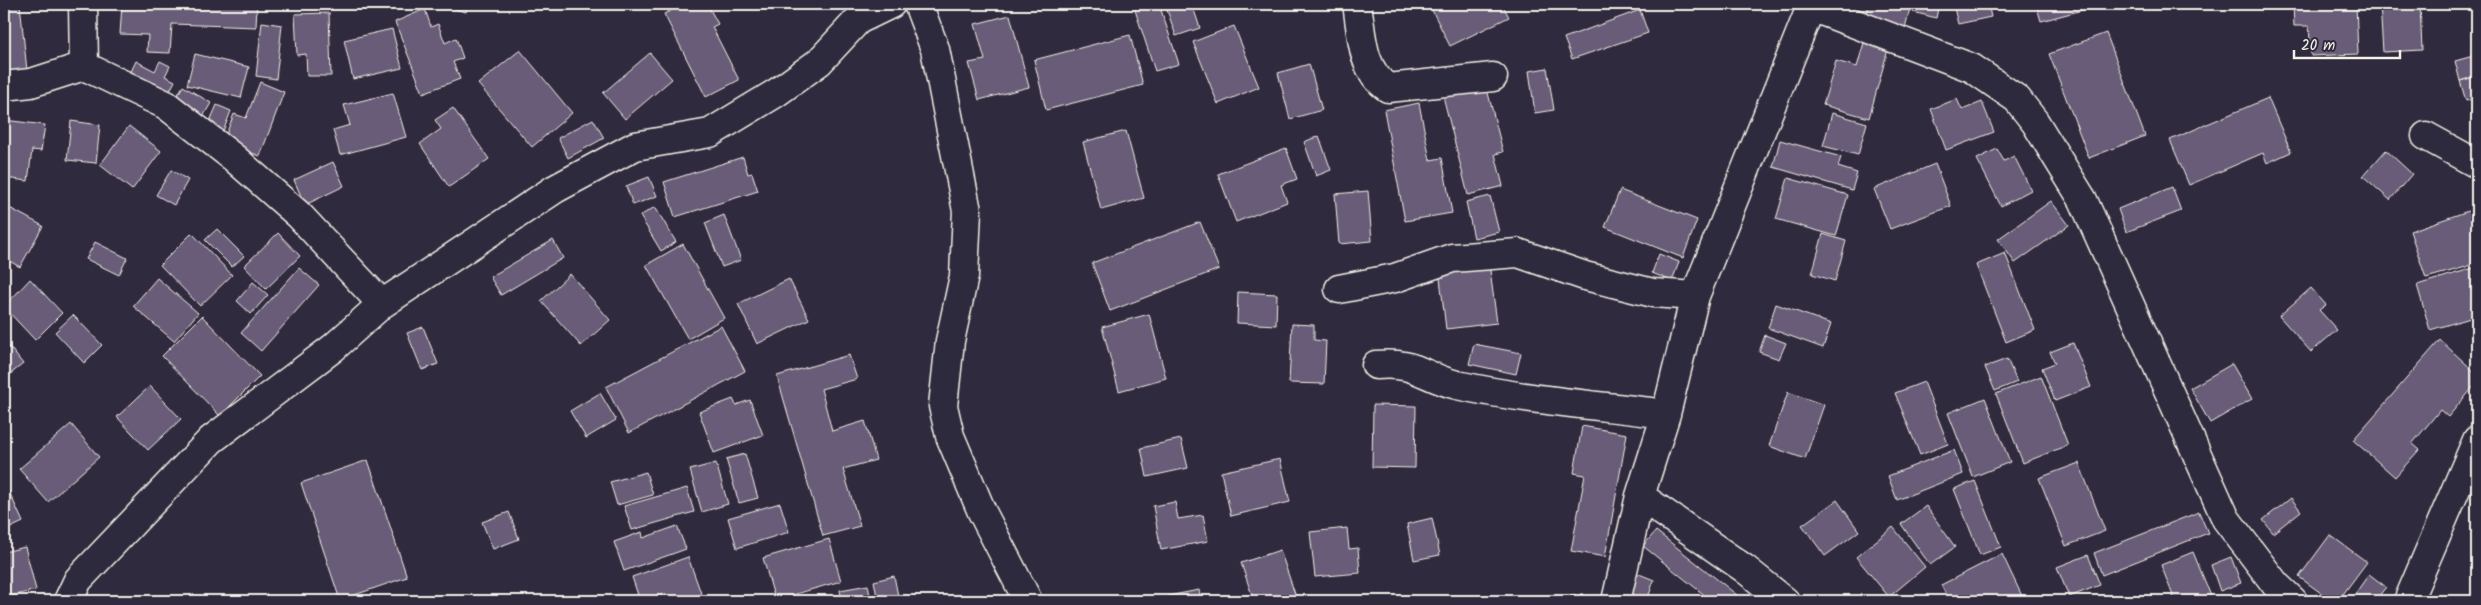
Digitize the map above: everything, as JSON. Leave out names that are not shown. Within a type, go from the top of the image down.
[{"type":"street","points":[[83,4],[84,66]]},
{"type":"street","points":[[68,601],[78,580],[211,440],[333,348],[382,304],[555,189],[635,146],[710,133],[776,92],[819,62],[858,20],[891,4]]},
{"type":"street","points":[[918,4],[935,49],[967,211],[964,276],[950,341],[943,406],[950,436],[982,512],[1028,601]]},
{"type":"street","points":[[1357,4],[1365,58],[1376,80],[1388,88],[1492,77]]},
{"type":"street","points":[[1617,596],[1640,496],[1666,414],[1695,296],[1812,6],[1972,68],[2017,99],[2035,122],[2083,200],[2226,519],[2276,585],[2293,601]]},
{"type":"street","points":[[4,86],[31,84],[84,66],[166,105],[234,158],[299,215],[382,304]]},
{"type":"street","points":[[2426,136],[2477,164]]},
{"type":"street","points":[[1339,289],[1395,278],[1452,258],[1518,253],[1585,276],[1653,293],[1695,296]]},
{"type":"street","points":[[1376,365],[1395,363],[1408,365],[1455,384],[1666,414]]},
{"type":"street","points":[[2408,601],[2477,443]]},
{"type":"street","points":[[1640,496],[1745,569],[1785,601]]},
{"type":"path","points":[[1508,601],[1617,596]]},
{"type":"path","points":[[1390,601],[1408,601]]},
{"type":"building","points":[[4,4],[20,4],[27,71],[4,73]]},
{"type":"building","points":[[122,4],[257,4],[256,27],[172,24],[170,53],[147,52],[148,35],[120,34]]},
{"type":"building","points":[[434,4],[469,4],[466,12]]},
{"type":"building","points":[[684,4],[707,4],[718,24],[712,27],[739,80],[706,97],[664,14]]},
{"type":"building","points":[[1133,4],[1159,4],[1179,64],[1155,71]]},
{"type":"building","points":[[1165,4],[1192,4],[1200,28],[1176,36]]},
{"type":"building","points":[[1435,4],[1502,4],[1509,17],[1450,46],[1430,6]]},
{"type":"building","points":[[1869,4],[1911,4],[1904,32],[1865,22]]},
{"type":"building","points":[[1915,4],[1939,4],[1936,18],[1913,12]]},
{"type":"building","points":[[1953,4],[1988,4],[1991,17],[1958,24]]},
{"type":"building","points":[[2036,4],[2105,4],[2041,21]]},
{"type":"building","points":[[2293,4],[2356,4],[2358,54],[2311,56],[2309,26],[2294,26]]},
{"type":"building","points":[[2380,4],[2420,4],[2422,50],[2383,52]]},
{"type":"building","points":[[425,9],[431,27],[438,24],[445,43],[456,38],[463,58],[453,62],[460,79],[423,93],[395,22]]},
{"type":"building","points":[[1640,10],[1648,33],[1572,59],[1564,38]]},
{"type":"building","points":[[329,13],[331,76],[307,76],[306,54],[297,55],[295,14]]},
{"type":"building","points":[[1010,15],[1029,87],[979,100],[969,63],[985,60],[975,24]]},
{"type":"building","points":[[262,22],[282,25],[276,79],[256,76]]},
{"type":"building","points":[[1234,26],[1259,87],[1218,104],[1193,42]]},
{"type":"building","points":[[392,29],[402,68],[353,79],[344,40]]},
{"type":"building","points":[[2106,33],[2145,136],[2089,158],[2049,54]]},
{"type":"building","points":[[1130,35],[1143,85],[1046,110],[1034,60]]},
{"type":"building","points":[[1865,39],[1889,46],[1869,118],[1823,105],[1836,61],[1857,67]]},
{"type":"building","points":[[520,50],[572,113],[532,147],[478,84]]},
{"type":"building","points":[[650,53],[672,79],[625,119],[603,93]]},
{"type":"building","points":[[195,54],[249,67],[241,98],[187,85]]},
{"type":"building","points":[[2477,55],[2477,76],[2460,81],[2455,61]]},
{"type":"building","points":[[136,61],[155,71],[160,61],[170,66],[165,76],[175,81],[166,98],[128,78]]},
{"type":"building","points":[[1309,64],[1322,110],[1290,119],[1278,73]]},
{"type":"building","points":[[1547,68],[1554,110],[1535,113],[1529,71]]},
{"type":"building","points":[[2477,76],[2477,98],[2466,101],[2460,81]]},
{"type":"building","points":[[260,82],[284,92],[260,156],[223,142],[234,114],[246,118]]},
{"type":"building","points":[[1486,85],[1503,152],[1495,154],[1503,186],[1468,195],[1443,96]]},
{"type":"building","points":[[183,86],[211,103],[201,120],[172,104]]},
{"type":"building","points":[[393,93],[406,137],[340,155],[333,130],[350,125],[344,105]]},
{"type":"building","points":[[2268,98],[2291,152],[2267,163],[2263,153],[2189,185],[2170,140]]},
{"type":"building","points":[[1957,99],[1962,110],[1982,102],[1994,132],[1946,150],[1931,109]]},
{"type":"building","points":[[1419,103],[1430,160],[1442,158],[1452,213],[1405,221],[1384,110]]},
{"type":"building","points":[[217,105],[231,111],[222,134],[207,128]]},
{"type":"building","points":[[453,108],[489,159],[449,187],[420,144],[441,129],[435,120]]},
{"type":"building","points":[[1832,113],[1867,123],[1858,155],[1823,146]]},
{"type":"building","points":[[2477,116],[2477,133],[2471,118]]},
{"type":"building","points":[[593,119],[604,138],[568,158],[558,138]]},
{"type":"building","points":[[4,120],[45,125],[41,151],[32,150],[28,181],[4,178]]},
{"type":"building","points":[[71,121],[100,125],[96,163],[67,160]]},
{"type":"building","points":[[129,126],[161,151],[132,190],[100,165]]},
{"type":"building","points":[[1126,131],[1144,198],[1101,210],[1083,142]]},
{"type":"building","points":[[1319,136],[1331,170],[1316,176],[1304,142]]},
{"type":"building","points":[[1780,140],[1841,157],[1838,167],[1857,173],[1852,190],[1773,167]]},
{"type":"building","points":[[1286,148],[1297,179],[1281,185],[1287,202],[1236,222],[1218,174]]},
{"type":"building","points":[[1997,149],[2004,161],[2014,156],[2031,190],[2001,206],[1977,159]]},
{"type":"building","points":[[2386,150],[2412,174],[2390,200],[2363,176]]},
{"type":"building","points":[[743,157],[748,174],[752,173],[758,191],[675,217],[664,182]]},
{"type":"building","points":[[333,162],[344,186],[305,205],[294,180]]},
{"type":"building","points":[[1935,164],[1951,206],[1890,229],[1874,189]]},
{"type":"building","points":[[171,170],[188,180],[174,205],[156,195]]},
{"type":"building","points":[[649,177],[657,196],[633,205],[626,186]]},
{"type":"building","points":[[1788,178],[1848,195],[1836,236],[1776,219]]},
{"type":"building","points":[[2172,187],[2181,211],[2126,232],[2118,209]]},
{"type":"building","points":[[1620,190],[1697,220],[1683,258],[1605,227]]},
{"type":"building","points":[[1368,191],[1372,241],[1339,244],[1335,194]]},
{"type":"building","points":[[1490,196],[1499,232],[1474,238],[1466,202]]},
{"type":"building","points":[[2051,201],[2069,225],[2015,263],[1998,239]]},
{"type":"building","points":[[4,205],[43,226],[20,267],[4,258]]},
{"type":"building","points":[[655,207],[676,242],[661,251],[640,216]]},
{"type":"building","points":[[2477,208],[2477,261],[2466,267],[2426,278],[2410,231]]},
{"type":"building","points":[[724,215],[741,260],[722,267],[705,223]]},
{"type":"building","points":[[1200,222],[1219,269],[1110,311],[1092,263]]},
{"type":"building","points":[[217,229],[244,256],[232,267],[205,240]]},
{"type":"building","points":[[192,233],[232,275],[200,306],[160,265]]},
{"type":"building","points":[[278,233],[300,256],[266,289],[244,266]]},
{"type":"building","points":[[1823,234],[1846,241],[1835,281],[1812,274]]},
{"type":"building","points":[[553,240],[563,258],[501,295],[490,277]]},
{"type":"building","points":[[95,242],[127,258],[119,275],[86,259]]},
{"type":"building","points":[[683,244],[724,318],[688,339],[646,265]]},
{"type":"building","points":[[2005,253],[2035,330],[2006,342],[1976,265]]},
{"type":"building","points":[[1659,254],[1679,262],[1672,281],[1652,273]]},
{"type":"building","points":[[1489,263],[1497,323],[1446,329],[1439,270]]},
{"type":"building","points":[[2477,267],[2477,316],[2430,330],[2417,285]]},
{"type":"building","points":[[299,268],[319,285],[261,351],[241,333]]},
{"type":"building","points":[[570,274],[610,320],[581,346],[541,301]]},
{"type":"building","points":[[157,278],[198,313],[174,341],[133,306]]},
{"type":"building","points":[[30,279],[62,313],[35,340],[4,307]]},
{"type":"building","points":[[789,279],[809,319],[757,344],[738,304]]},
{"type":"building","points":[[253,282],[268,295],[251,314],[237,301]]},
{"type":"building","points":[[2311,288],[2326,305],[2319,310],[2337,330],[2311,352],[2279,316]]},
{"type":"building","points":[[1238,292],[1277,294],[1276,325],[1237,323]]},
{"type":"building","points":[[1776,304],[1831,324],[1823,348],[1768,328]]},
{"type":"building","points":[[1149,314],[1166,378],[1119,391],[1102,327]]},
{"type":"building","points":[[73,315],[102,345],[84,363],[55,332]]},
{"type":"building","points":[[202,316],[260,376],[220,416],[162,356]]},
{"type":"building","points":[[1292,324],[1314,325],[1314,340],[1326,341],[1324,384],[1289,383]]},
{"type":"building","points":[[721,326],[745,371],[629,433],[606,387]]},
{"type":"building","points":[[423,327],[438,364],[422,370],[407,333]]},
{"type":"building","points":[[1765,335],[1786,343],[1779,359],[1759,352]]},
{"type":"building","points":[[4,340],[23,364],[4,379]]},
{"type":"building","points":[[2440,340],[2477,374],[2477,383],[2448,417],[2440,410],[2412,444],[2419,450],[2395,477],[2353,440]]},
{"type":"building","points":[[2073,343],[2091,387],[2055,401],[2042,368],[2055,363],[2050,352]]},
{"type":"building","points":[[1474,344],[1521,353],[1516,374],[1469,364]]},
{"type":"building","points":[[849,355],[857,379],[821,389],[832,431],[865,421],[876,460],[843,469],[860,526],[823,536],[777,376]]},
{"type":"building","points":[[2007,359],[2017,382],[1995,391],[1985,367]]},
{"type":"building","points":[[2232,364],[2252,399],[2210,423],[2190,388]]},
{"type":"building","points":[[2041,376],[2068,445],[2023,463],[1996,394]]},
{"type":"building","points":[[1924,382],[1948,444],[1920,455],[1895,393]]},
{"type":"building","points":[[150,386],[181,419],[148,450],[117,417]]},
{"type":"building","points":[[1788,392],[1824,405],[1805,459],[1769,446]]},
{"type":"building","points":[[600,393],[616,420],[586,438],[570,411]]},
{"type":"building","points":[[1985,398],[2010,462],[1973,477],[1948,413]]},
{"type":"building","points":[[733,399],[736,405],[750,400],[763,435],[714,453],[699,412]]},
{"type":"building","points":[[1373,405],[1416,406],[1415,468],[1372,467]]},
{"type":"building","points":[[71,424],[99,457],[48,502],[19,469]]},
{"type":"building","points":[[1582,426],[1627,434],[1605,557],[1571,551],[1585,475],[1574,473]]},
{"type":"building","points":[[1181,439],[1188,468],[1147,477],[1141,448]]},
{"type":"building","points":[[1954,450],[1963,474],[1897,500],[1888,476]]},
{"type":"building","points":[[745,454],[758,498],[739,503],[726,459]]},
{"type":"building","points":[[1280,459],[1290,502],[1231,516],[1221,472]]},
{"type":"building","points":[[368,460],[407,577],[340,600],[301,483]]},
{"type":"building","points":[[716,463],[728,504],[702,512],[690,470]]},
{"type":"building","points":[[2079,463],[2105,531],[2066,546],[2039,478]]},
{"type":"building","points":[[646,472],[653,495],[617,505],[610,482]]},
{"type":"building","points":[[1975,481],[2001,547],[1980,555],[1954,489]]},
{"type":"building","points":[[6,485],[23,522],[4,531],[4,486]]},
{"type":"building","points":[[687,488],[694,512],[632,530],[624,506]]},
{"type":"building","points":[[2291,498],[2301,511],[2273,533],[2263,520]]},
{"type":"building","points":[[1837,500],[1859,531],[1825,556],[1802,525]]},
{"type":"building","points":[[1175,502],[1178,519],[1203,515],[1208,541],[1161,550],[1153,506]]},
{"type":"building","points":[[780,503],[789,532],[737,548],[728,518]]},
{"type":"building","points":[[1926,506],[1955,547],[1930,565],[1901,524]]},
{"type":"building","points":[[509,512],[519,539],[493,549],[482,522]]},
{"type":"building","points":[[2199,512],[2208,533],[2102,575],[2094,553]]},
{"type":"building","points":[[1432,518],[1440,555],[1414,560],[1407,524]]},
{"type":"building","points":[[677,526],[686,549],[624,571],[614,542],[642,532],[643,538]]},
{"type":"building","points":[[1893,527],[1925,567],[1889,597],[1856,557]]},
{"type":"building","points":[[1347,528],[1349,549],[1358,548],[1360,573],[1315,577],[1310,532]]},
{"type":"building","points":[[1656,531],[1737,595],[1732,601],[1712,601],[1643,546]]},
{"type":"building","points":[[2330,535],[2367,562],[2338,601],[2332,601],[2299,577]]},
{"type":"building","points":[[829,539],[841,581],[775,600],[763,558]]},
{"type":"building","points":[[25,547],[36,590],[4,598],[4,552]]},
{"type":"building","points":[[1280,550],[1297,600],[1254,601],[1241,563]]},
{"type":"building","points":[[2193,552],[2213,601],[2175,601],[2161,565]]},
{"type":"building","points":[[2002,554],[2022,596],[2012,601],[1949,601],[1941,585]]},
{"type":"building","points":[[2088,555],[2100,585],[2069,597],[2057,567]]},
{"type":"building","points":[[688,557],[702,596],[686,601],[640,601],[632,577]]},
{"type":"building","points":[[2231,557],[2241,583],[2220,591],[2211,565]]},
{"type":"building","points":[[1634,572],[1654,580],[1647,601],[1624,601]]},
{"type":"building","points":[[2369,574],[2386,587],[2375,601],[2350,601]]},
{"type":"building","points":[[894,576],[899,601],[878,601],[874,581]]},
{"type":"building","points":[[868,585],[871,601],[842,601],[840,590]]},
{"type":"building","points":[[1199,590],[1201,601],[1169,601],[1168,596]]},
{"type":"building","points":[[377,596],[378,601],[361,601]]}]
